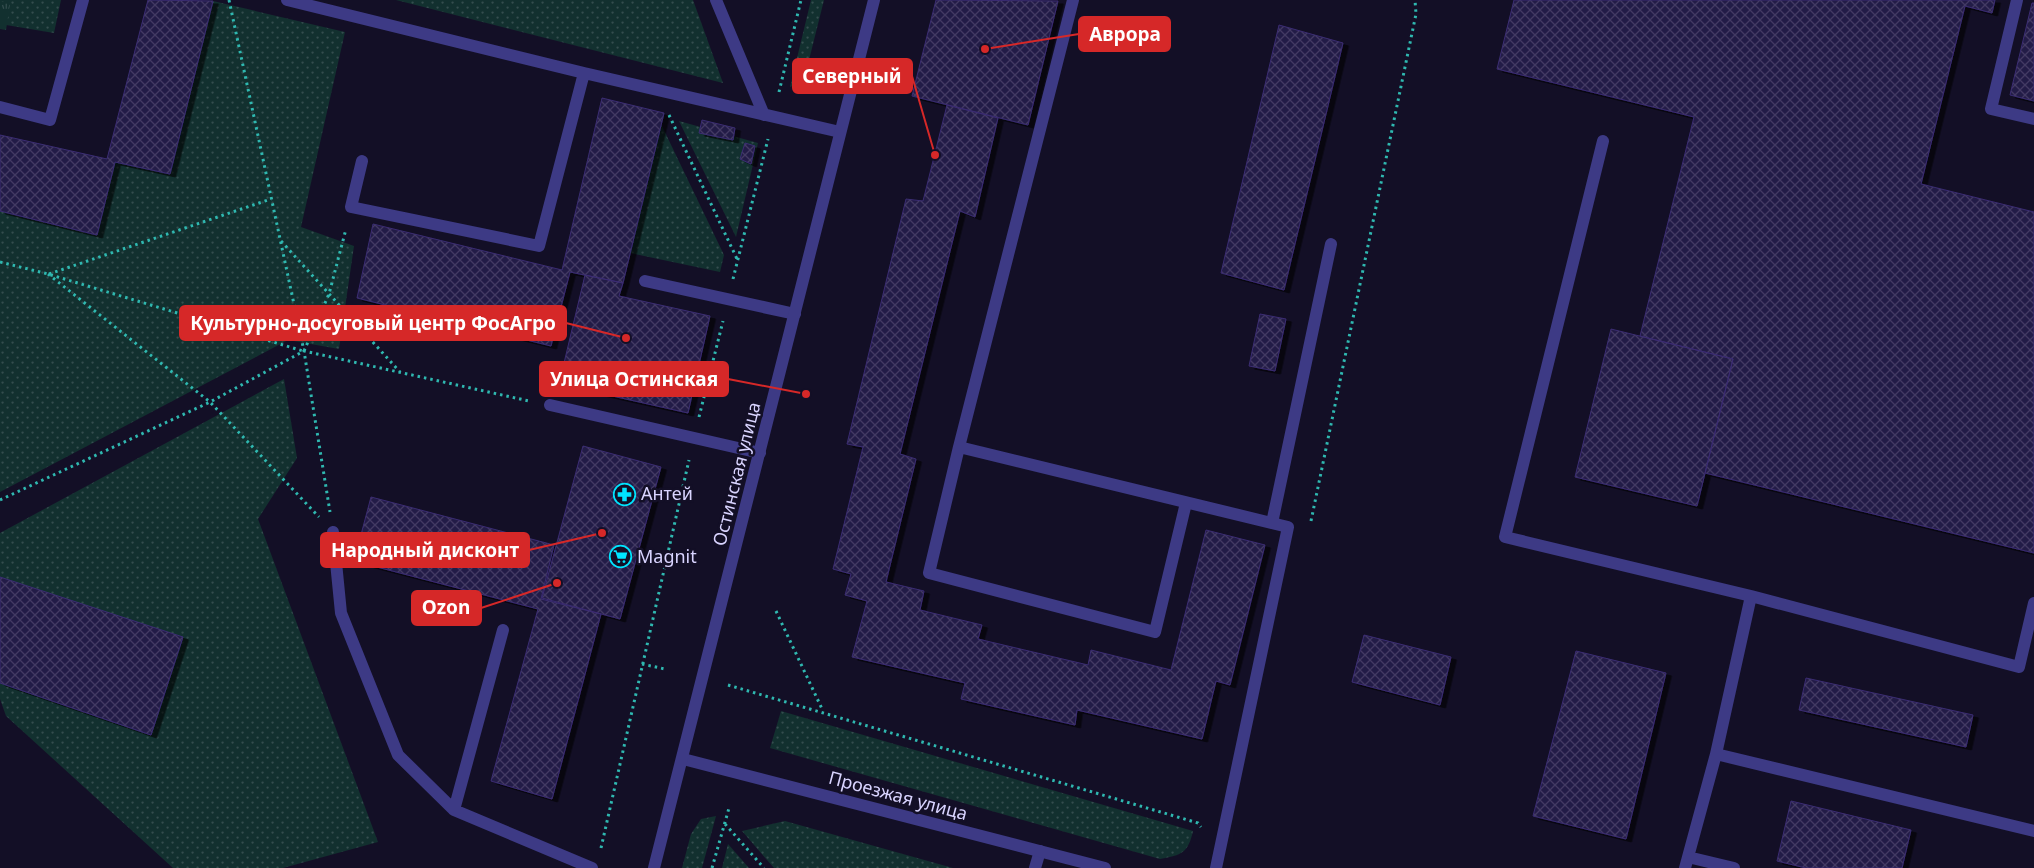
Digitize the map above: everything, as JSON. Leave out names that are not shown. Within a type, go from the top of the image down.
[{"type":"street","points":[[0,107],[50,120],[83,0]]},
{"type":"street","points":[[287,0],[316,4],[584,73],[840,132]]},
{"type":"street","points":[[716,0],[768,116]]},
{"type":"street","name":"Остинская улица","points":[[654,868],[874,0]]},
{"type":"street","points":[[1073,0],[959,447],[929,573],[1155,632],[1186,503]]},
{"type":"street","points":[[2017,0],[1991,109],[2034,119]]},
{"type":"street","points":[[362,161],[351,207],[540,246],[584,73]]},
{"type":"street","points":[[1603,142],[1505,537],[1750,596],[2020,668],[2034,603]]},
{"type":"street","points":[[1272,523],[1331,244]]},
{"type":"street","points":[[645,281],[795,314]]},
{"type":"street","points":[[550,405],[760,454]]},
{"type":"street","points":[[959,447],[1288,527],[1216,868]]},
{"type":"street","points":[[333,532],[341,613],[398,755],[454,810],[592,868]]},
{"type":"street","points":[[1734,868],[1686,862],[1716,754],[1750,596]]},
{"type":"street","points":[[454,810],[503,630]]},
{"type":"street","points":[[1716,754],[2034,830]]},
{"type":"street","name":"Проезжая улица","points":[[683,758],[1105,868]]},
{"type":"street","points":[[1035,868],[1040,851]]},
{"type":"path","points":[[229,0],[304,351],[333,532]]},
{"type":"path","points":[[601,848],[694,438],[738,261],[768,116],[801,0]]},
{"type":"path","points":[[1309,528],[1416,14],[1415,0]]},
{"type":"path","points":[[665,108],[738,261]]},
{"type":"path","points":[[48,274],[271,199]]},
{"type":"path","points":[[0,500],[210,402],[304,351],[329,294],[351,207]]},
{"type":"path","points":[[280,240],[400,372]]},
{"type":"path","points":[[0,262],[48,274],[304,351],[550,405]]},
{"type":"path","points":[[48,274],[210,402],[333,532]]},
{"type":"path","points":[[776,611],[823,711]]},
{"type":"path","points":[[642,664],[665,669]]},
{"type":"path","points":[[728,685],[823,711],[1198,823]]},
{"type":"path","points":[[712,868],[729,808]]},
{"type":"path","points":[[724,823],[764,868]]},
{"type":"green space","points":[[0,0],[61,0],[54,33],[0,24]]},
{"type":"green space","points":[[396,0],[693,0],[723,83]]},
{"type":"green space","points":[[811,0],[824,0],[805,76],[797,84],[790,87]]},
{"type":"green space","points":[[0,1],[10,4],[6,30],[0,29]]},
{"type":"green space","points":[[213,1],[345,32],[301,227],[354,246],[339,349],[288,340],[0,492],[0,211],[96,235],[115,162],[170,174]]},
{"type":"green space","points":[[679,121],[758,143],[736,237]]},
{"type":"green space","points":[[661,124],[724,255],[720,272],[630,253]]},
{"type":"green space","points":[[284,379],[297,458],[258,519],[378,842],[283,868],[173,868],[6,716],[0,699],[0,533]]},
{"type":"green space","points":[[781,711],[1193,831],[1191,838],[1183,852],[1160,859],[770,748]]},
{"type":"green space","points":[[716,816],[702,868],[682,868],[691,834],[701,819]]},
{"type":"green space","points":[[785,821],[953,868],[774,868],[742,831]]},
{"type":"green space","points":[[728,844],[749,868],[722,868]]},
{"type":"building","points":[[148,0],[213,1],[170,174],[115,162],[97,235],[0,211],[0,135],[107,159]]},
{"type":"building","points":[[936,0],[1058,1],[1028,125],[912,96]]},
{"type":"building","points":[[1514,0],[1995,0],[1992,13],[1965,6],[1921,184],[2034,212],[2034,553],[1705,473],[1733,359],[1640,336],[1694,117],[1497,69]]},
{"type":"building","points":[[2032,3],[2034,3],[2034,101],[2010,95]]},
{"type":"building","points":[[1279,25],[1343,43],[1284,290],[1221,273]]},
{"type":"building","points":[[602,98],[664,113],[623,283],[570,272],[551,346],[357,298],[373,224],[562,270]]},
{"type":"building","points":[[947,105],[998,118],[975,217],[960,211],[900,454],[916,459],[886,582],[924,591],[920,610],[982,625],[978,639],[1088,665],[1091,650],[1171,670],[1206,530],[1265,545],[1230,685],[1216,681],[1202,739],[1077,710],[1075,725],[961,699],[965,683],[852,657],[867,601],[845,595],[851,574],[833,569],[863,447],[847,444],[906,199],[923,201]]},
{"type":"building","points":[[702,120],[735,128],[733,140],[699,133]]},
{"type":"building","points":[[745,143],[755,146],[751,164],[740,159]]},
{"type":"building","points":[[585,275],[623,283],[619,296],[710,316],[688,413],[559,384]]},
{"type":"building","points":[[1260,314],[1286,319],[1275,371],[1249,366]]},
{"type":"building","points":[[1611,329],[1733,359],[1697,506],[1575,477]]},
{"type":"building","points":[[583,446],[661,467],[620,619],[542,598]]},
{"type":"building","points":[[371,497],[554,545],[541,599],[601,614],[552,799],[491,781],[538,609],[354,561]]},
{"type":"building","points":[[0,577],[183,637],[151,735],[0,683]]},
{"type":"building","points":[[1364,635],[1451,657],[1440,705],[1352,682]]},
{"type":"building","points":[[1576,651],[1666,673],[1626,839],[1533,816]]},
{"type":"building","points":[[1806,678],[1973,715],[1966,747],[1799,710]]},
{"type":"building","points":[[1791,801],[1911,830],[1902,868],[1806,868],[1777,861]]},
{"type":"place","name":"Аврора","points":[[985,49]]},
{"type":"place","name":"Северный","points":[[935,155]]},
{"type":"place","name":"Культурно-досуговый центр ФосАгро","points":[[626,338]]},
{"type":"place","name":"Улица Остинская","points":[[806,394]]},
{"type":"place","name":"Антей","points":[[625,494]]},
{"type":"place","name":"Народный дисконт","points":[[602,533]]},
{"type":"place","name":"Magnit","points":[[621,557]]},
{"type":"place","name":"Ozon","points":[[557,583]]}]
